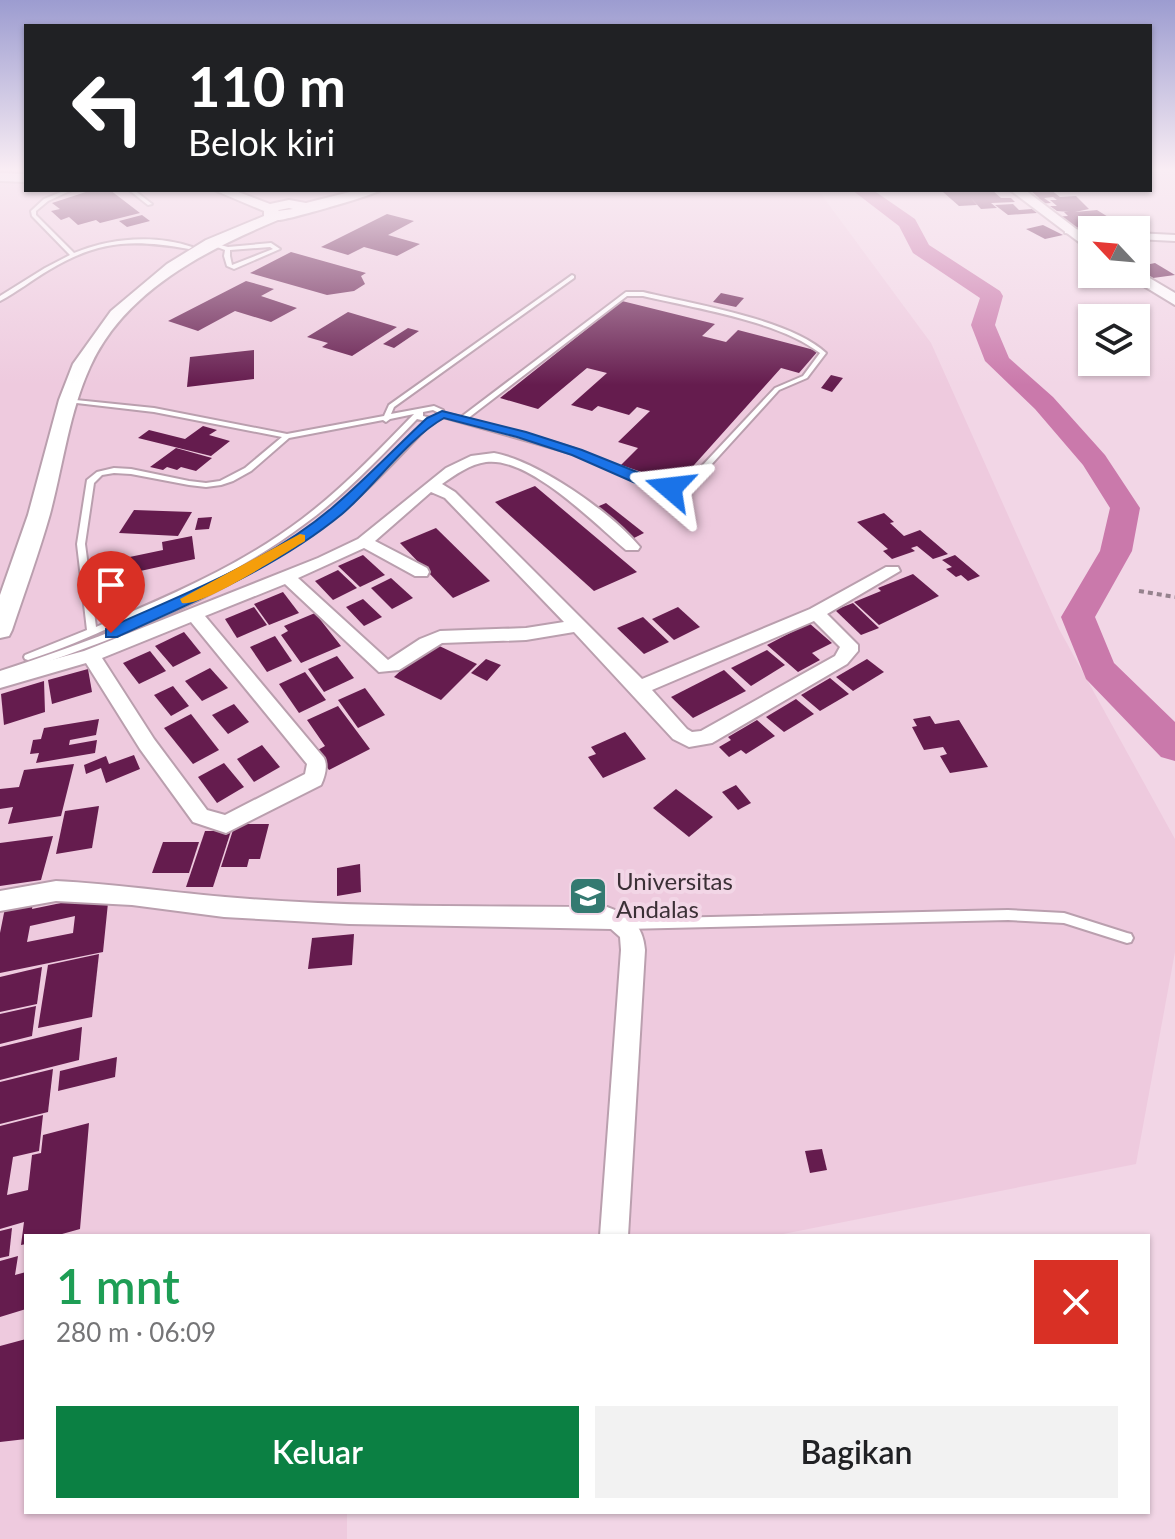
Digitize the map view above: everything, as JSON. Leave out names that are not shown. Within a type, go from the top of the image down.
[{"type":"street","points":[[46,448],[82,364],[82,351],[102,316],[141,282],[189,247],[204,241]]},
{"type":"street","points":[[0,630],[39,515],[57,378],[117,314],[172,267],[229,241]]},
{"type":"street","points":[[1150,285],[1175,300]]},
{"type":"street","points":[[0,681],[90,656],[288,578],[364,542],[428,487],[452,471],[484,458],[513,461],[561,490],[632,547]]},
{"type":"street","points":[[428,487],[440,488],[450,495],[689,740],[705,738],[841,660],[849,645],[816,613]]},
{"type":"street","points":[[0,574],[15,529]]},
{"type":"street","points":[[364,542],[421,572]]},
{"type":"street","points":[[639,688],[816,613],[892,571]]},
{"type":"street","points":[[288,578],[385,667],[393,666],[428,641],[440,637],[526,634],[579,625]]},
{"type":"street","points":[[90,656],[104,673],[147,744],[200,816],[226,824],[314,779],[317,763],[195,615]]},
{"type":"street","points":[[0,901],[56,891],[132,895],[224,907],[349,914],[607,917],[625,924],[633,935],[633,950],[614,1234]]},
{"type":"lane","points":[[59,241],[73,255]]},
{"type":"lane","points":[[0,299],[73,255],[115,241]]},
{"type":"lane","points":[[160,241],[189,247]]},
{"type":"lane","points":[[271,245],[277,249],[234,267],[220,246],[271,245]]},
{"type":"lane","points":[[386,420],[391,406],[572,277]]},
{"type":"lane","points":[[68,400],[154,410],[287,436],[386,420],[434,408],[442,414],[577,452],[645,482],[679,489],[687,486],[777,389],[805,377],[823,353],[804,339],[757,323],[643,294],[626,294],[463,419]]},
{"type":"lane","points":[[419,413],[422,419],[431,420]]},
{"type":"lane","points":[[0,668],[92,633],[214,576],[300,525],[336,496],[419,413]]},
{"type":"lane","points":[[0,674],[90,642],[184,601],[271,557],[338,511],[431,420],[442,414]]},
{"type":"lane","points":[[92,633],[81,544],[90,482],[94,475],[104,470],[147,474],[196,487],[220,484],[249,470],[287,436]]},
{"type":"lane","points":[[625,924],[1008,915],[1064,918],[1127,938]]},
{"type":"path","points":[[1139,591],[1175,597]]},
{"type":"shaded area","name":"Universitas Andalas","points":[[0,241],[856,241],[931,343],[1059,629],[1175,839],[1175,952],[1136,1164],[783,1234],[24,1234],[24,1514],[347,1514],[347,1539],[0,1539]]},
{"type":"building","points":[[333,241],[409,241],[420,244],[397,256],[364,247],[348,255],[321,247]]},
{"type":"building","points":[[291,252],[366,273],[361,276],[365,284],[354,291],[327,295],[250,273]]},
{"type":"building","points":[[1155,263],[1175,275],[1153,278],[1150,276],[1150,264]]},
{"type":"building","points":[[246,281],[274,289],[261,296],[297,308],[271,322],[235,311],[198,331],[168,321]]},
{"type":"building","points":[[721,293],[744,298],[736,307],[713,302]]},
{"type":"building","points":[[622,301],[715,324],[702,336],[726,342],[738,330],[818,351],[799,373],[781,368],[677,484],[621,465],[638,448],[618,442],[650,411],[637,407],[629,415],[598,406],[592,411],[571,405],[607,373],[587,368],[538,409],[500,398]]},
{"type":"building","points":[[348,312],[397,327],[352,356],[322,347],[328,343],[307,337]]},
{"type":"building","points":[[408,328],[419,331],[394,348],[383,344]]},
{"type":"building","points":[[254,350],[254,379],[187,387],[190,357]]},
{"type":"building","points":[[831,375],[843,378],[832,392],[821,388]]},
{"type":"building","points":[[203,426],[217,430],[209,435],[230,441],[211,456],[138,438],[149,430],[185,439]]},
{"type":"building","points":[[176,448],[212,458],[196,471],[181,467],[163,470],[150,467]]},
{"type":"building","points":[[535,486],[637,572],[594,591],[495,502]]},
{"type":"building","points":[[606,503],[644,533],[630,540],[592,509]]},
{"type":"building","points":[[134,510],[192,512],[178,536],[119,533]]},
{"type":"building","points":[[884,513],[904,536],[920,530],[948,554],[933,559],[917,546],[911,548],[915,551],[892,559],[883,551],[888,549],[857,522]]},
{"type":"building","points":[[212,517],[209,529],[195,530],[198,518]]},
{"type":"building","points":[[436,528],[490,581],[453,598],[400,543]]},
{"type":"building","points":[[192,536],[195,559],[122,575],[120,559],[163,550],[162,542]]},
{"type":"building","points":[[363,555],[385,575],[360,587],[338,566]]},
{"type":"building","points":[[955,555],[980,576],[968,581],[946,569],[952,567],[942,560]]},
{"type":"building","points":[[338,570],[357,588],[333,600],[315,581]]},
{"type":"building","points":[[913,574],[939,596],[879,625],[854,602],[881,591],[878,588]]},
{"type":"building","points":[[391,578],[413,598],[392,609],[371,588]]},
{"type":"building","points":[[283,592],[299,613],[269,625],[254,604]]},
{"type":"building","points":[[363,599],[382,617],[364,626],[346,607]]},
{"type":"building","points":[[853,603],[879,628],[861,635],[835,610]]},
{"type":"building","points":[[254,607],[267,625],[237,638],[225,619]]},
{"type":"building","points":[[678,607],[700,627],[674,640],[652,619]]},
{"type":"building","points":[[315,613],[341,646],[301,663],[281,635],[288,631],[284,626]]},
{"type":"building","points":[[643,617],[669,642],[644,654],[617,628]]},
{"type":"building","points":[[809,623],[832,643],[812,653],[820,660],[798,672],[767,645]]},
{"type":"building","points":[[184,632],[201,653],[173,667],[155,646]]},
{"type":"building","points":[[275,636],[292,661],[267,672],[250,647]]},
{"type":"building","points":[[431,642],[477,664],[441,700],[394,677]]},
{"type":"building","points":[[767,650],[785,665],[751,686],[731,668]]},
{"type":"building","points":[[150,651],[166,671],[139,684],[123,663]]},
{"type":"building","points":[[337,656],[354,678],[324,692],[308,669]]},
{"type":"building","points":[[486,659],[501,665],[487,681],[471,673]]},
{"type":"building","points":[[867,659],[884,672],[853,691],[836,677]]},
{"type":"building","points":[[210,668],[228,688],[202,701],[185,681]]},
{"type":"building","points":[[88,669],[92,692],[52,704],[48,680]]},
{"type":"building","points":[[724,670],[746,691],[693,718],[671,697]]},
{"type":"building","points":[[305,672],[326,700],[299,713],[279,684]]},
{"type":"building","points":[[830,678],[849,694],[820,711],[801,695]]},
{"type":"building","points":[[44,681],[45,712],[4,725],[1,694]]},
{"type":"building","points":[[173,686],[189,706],[171,716],[154,695]]},
{"type":"building","points":[[365,688],[385,715],[358,728],[338,700]]},
{"type":"building","points":[[796,699],[814,714],[784,732],[766,717]]},
{"type":"building","points":[[234,704],[249,722],[228,734],[212,715]]},
{"type":"building","points":[[338,706],[370,749],[329,770],[316,751],[325,746],[307,720]]},
{"type":"building","points":[[191,714],[219,750],[193,764],[164,728]]},
{"type":"building","points":[[930,716],[935,724],[959,720],[988,767],[950,773],[940,756],[947,754],[943,747],[924,750],[912,727],[917,726],[913,719]]},
{"type":"building","points":[[99,719],[96,735],[70,740],[69,745],[97,740],[95,753],[36,763],[39,753],[30,754],[33,740],[41,739],[44,728]]},
{"type":"building","points":[[757,720],[775,736],[746,754],[741,750],[729,757],[719,747],[731,740],[728,737]]},
{"type":"building","points":[[625,732],[646,759],[603,778],[588,757],[596,754],[591,747]]},
{"type":"building","points":[[262,745],[280,767],[254,782],[237,759]]},
{"type":"building","points":[[134,755],[140,769],[106,783],[101,768],[86,774],[84,765],[106,756],[109,764]]},
{"type":"building","points":[[224,763],[244,787],[217,803],[198,777]]},
{"type":"building","points":[[74,764],[61,816],[8,824],[13,807],[0,809],[0,789],[19,787],[24,770]]},
{"type":"building","points":[[736,785],[751,803],[738,810],[722,792]]},
{"type":"building","points":[[676,789],[713,817],[689,837],[653,808]]},
{"type":"building","points":[[99,806],[92,848],[56,854],[65,811]]},
{"type":"building","points":[[235,824],[269,824],[260,859],[249,859],[247,867],[221,867]]},
{"type":"building","points":[[205,831],[231,831],[213,887],[186,887]]},
{"type":"building","points":[[53,836],[41,880],[0,886],[0,843]]},
{"type":"building","points":[[163,842],[199,842],[189,873],[152,873]]},
{"type":"building","points":[[360,864],[361,892],[337,896],[337,868]]},
{"type":"building","points":[[109,893],[103,952],[0,973],[0,933],[5,908],[33,903],[32,909]],"holes":[[[75,916],[73,933],[27,942],[30,926]]]},
{"type":"building","points":[[354,934],[352,965],[308,969],[312,938]]},
{"type":"building","points":[[99,954],[92,1017],[38,1028],[48,965]]},
{"type":"building","points":[[42,967],[37,1004],[0,1012],[0,977]]},
{"type":"building","points":[[36,1006],[32,1036],[0,1044],[0,1014]]},
{"type":"building","points":[[82,1027],[79,1060],[0,1080],[0,1047]]},
{"type":"building","points":[[117,1057],[115,1077],[58,1091],[60,1071]]},
{"type":"building","points":[[53,1069],[48,1112],[0,1124],[0,1082]]},
{"type":"building","points":[[43,1115],[39,1151],[13,1157],[7,1195],[28,1190],[32,1155],[41,1153],[43,1135],[89,1123],[80,1229],[62,1234],[24,1234],[24,1244],[21,1245],[24,1222],[0,1229],[0,1126]]},
{"type":"building","points":[[822,1149],[827,1170],[810,1173],[805,1151]]},
{"type":"building","points":[[12,1228],[9,1256],[0,1258],[0,1231]]},
{"type":"building","points":[[18,1256],[15,1275],[24,1273],[24,1310],[0,1317],[0,1261]]},
{"type":"building","points":[[24,1340],[24,1439],[0,1442],[0,1346]]},
{"type":"waterway","points":[[916,241],[920,249],[992,296],[983,325],[998,361],[1044,403],[1095,461],[1125,508],[1116,551],[1078,617],[1099,670],[1175,746]]},
{"type":"slow traffic","points":[[187,599],[242,573],[300,538]]},
{"type":"place","name":"Universitas Andalas","points":[[588,896]]},
{"type":"route","points":[[111,633],[242,573],[300,538],[338,511],[431,420],[442,414],[577,452],[645,482],[670,488]]}]
